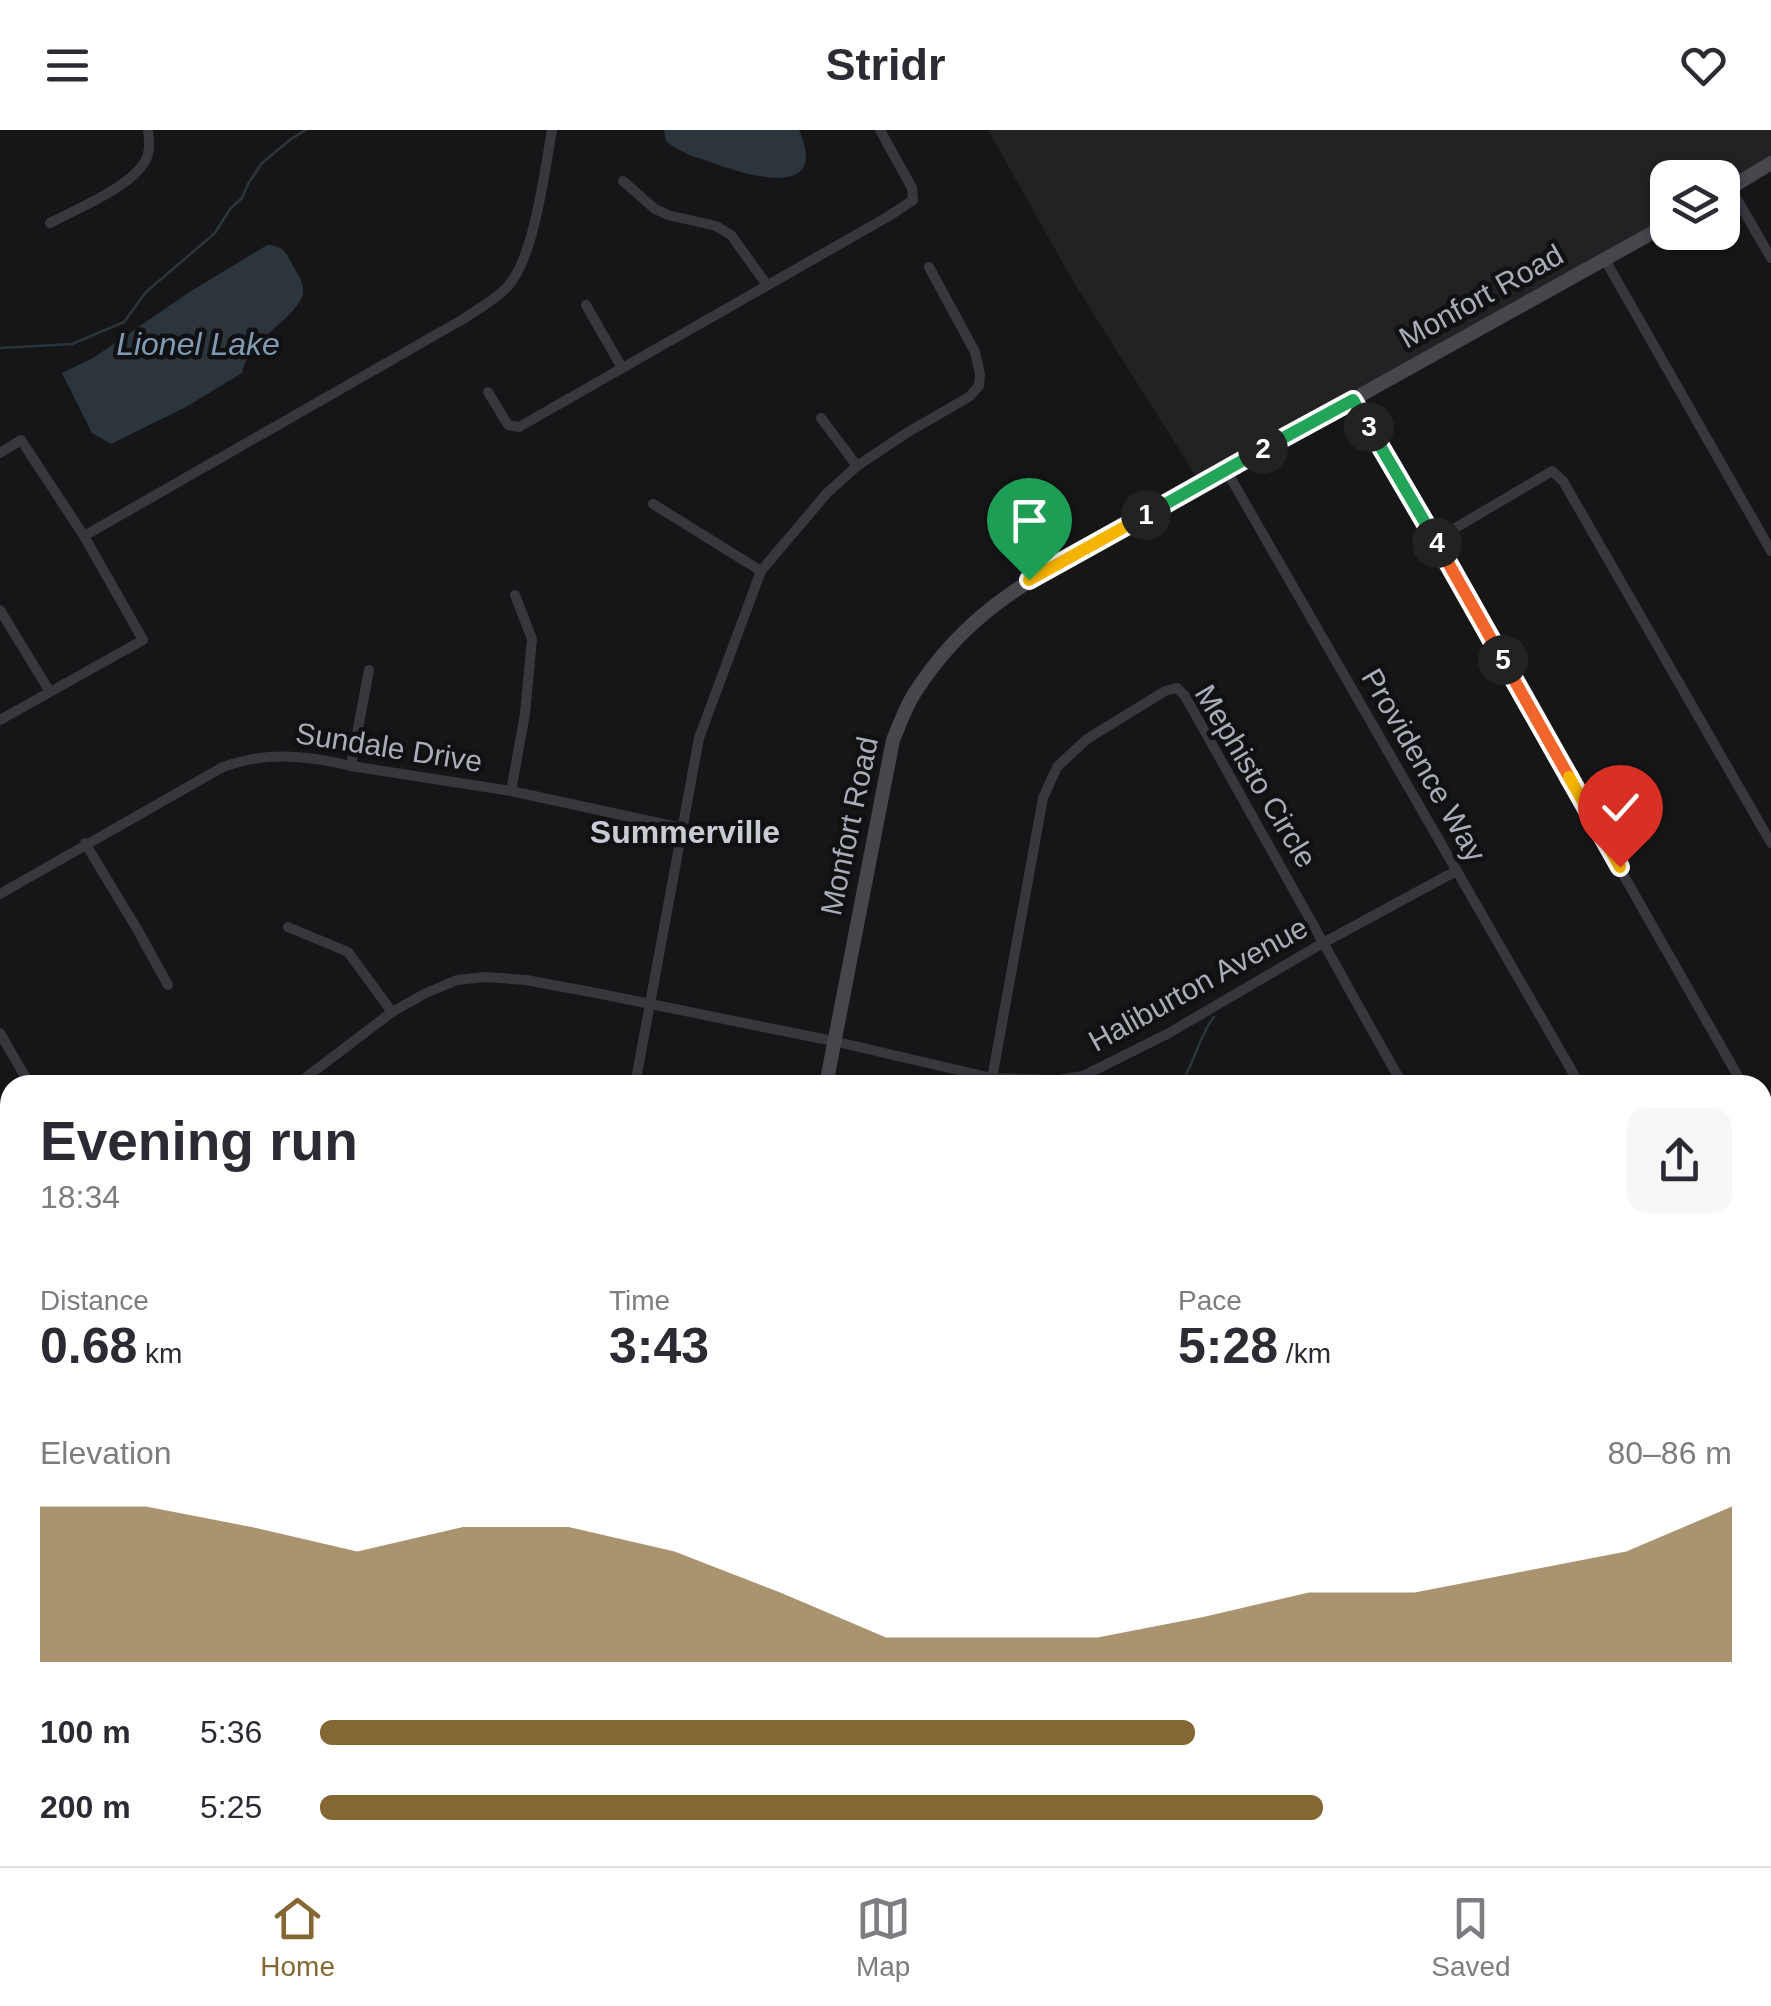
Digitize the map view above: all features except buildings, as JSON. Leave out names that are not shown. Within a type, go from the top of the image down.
[{"type":"street","points":[[50,223],[128,181],[149,152],[148,130]]},
{"type":"street","points":[[84,536],[464,318],[507,288],[526,252],[538,210],[552,130]]},
{"type":"street","points":[[488,392],[508,425],[519,427],[913,200],[912,188],[880,130]]},
{"type":"street","points":[[1740,183],[1771,163]]},
{"type":"street","points":[[623,181],[654,209],[716,226],[732,235],[767,286]]},
{"type":"street","points":[[1740,211],[1771,258]]},
{"type":"street","name":"Monfort Road","points":[[828,1075],[892,740],[914,693],[972,621],[1054,566],[1650,234]]},
{"type":"street","points":[[1604,258],[1771,551]]},
{"type":"street","points":[[637,1075],[699,738],[761,570],[827,493],[857,466],[969,398],[978,386],[980,374],[975,352],[929,267]]},
{"type":"street","points":[[586,305],[622,368]]},
{"type":"street","points":[[1353,400],[1737,1075]]},
{"type":"street","points":[[821,418],[857,466]]},
{"type":"street","points":[[0,453],[21,440],[84,536],[142,640],[0,720]]},
{"type":"street","name":"Providence Way","points":[[1226,470],[1574,1075]]},
{"type":"street","points":[[1435,540],[1552,472],[1563,481],[1771,843]]},
{"type":"street","points":[[653,504],[761,570]]},
{"type":"street","points":[[511,791],[525,714],[532,639],[515,595]]},
{"type":"street","points":[[0,610],[50,692]]},
{"type":"street","points":[[350,766],[368,670]]},
{"type":"street","name":"Mephisto Circle","points":[[993,1075],[1043,798],[1057,767],[1087,738],[1165,691],[1177,688],[1397,1075]]},
{"type":"street","name":"Sundale Drive","points":[[0,894],[221,768],[271,755],[511,791],[682,828]]},
{"type":"street","points":[[85,843],[168,985]]},
{"type":"street","name":"Haliburton Avenue","points":[[1085,1075],[1170,1033],[1456,871]]},
{"type":"street","points":[[288,927],[348,952],[392,1012]]},
{"type":"street","points":[[309,1075],[392,1012],[426,993],[457,980],[485,977],[526,980],[833,1041]]},
{"type":"street","points":[[0,1032],[24,1075]]},
{"type":"street","name":"Haliburton Avenue","points":[[833,1041],[965,1075]]},
{"type":"shaded area","points":[[988,130],[1771,130],[1771,162],[1740,180],[1740,160],[1650,160],[1650,232],[1204,489],[1074,283]]},
{"type":"water","points":[[664,130],[799,130],[806,153],[803,167],[794,175],[761,176],[692,156],[666,141]]},
{"type":"water","name":"Lionel Lake","points":[[267,245],[279,247],[287,255],[303,292],[294,310],[254,349],[242,373],[186,407],[111,444],[92,433],[62,373],[93,358]]},
{"type":"waterway","points":[[0,348],[72,344],[124,322],[146,292],[215,233],[262,163],[306,130]]},
{"type":"waterway","points":[[1239,976],[1245,966],[1245,954]]},
{"type":"waterway","points":[[1185,1075],[1214,1017]]},
{"type":"district","name":"Summerville","points":[[685,832]]},
{"type":"route","points":[[1029,580],[1353,400],[1620,867]]}]
